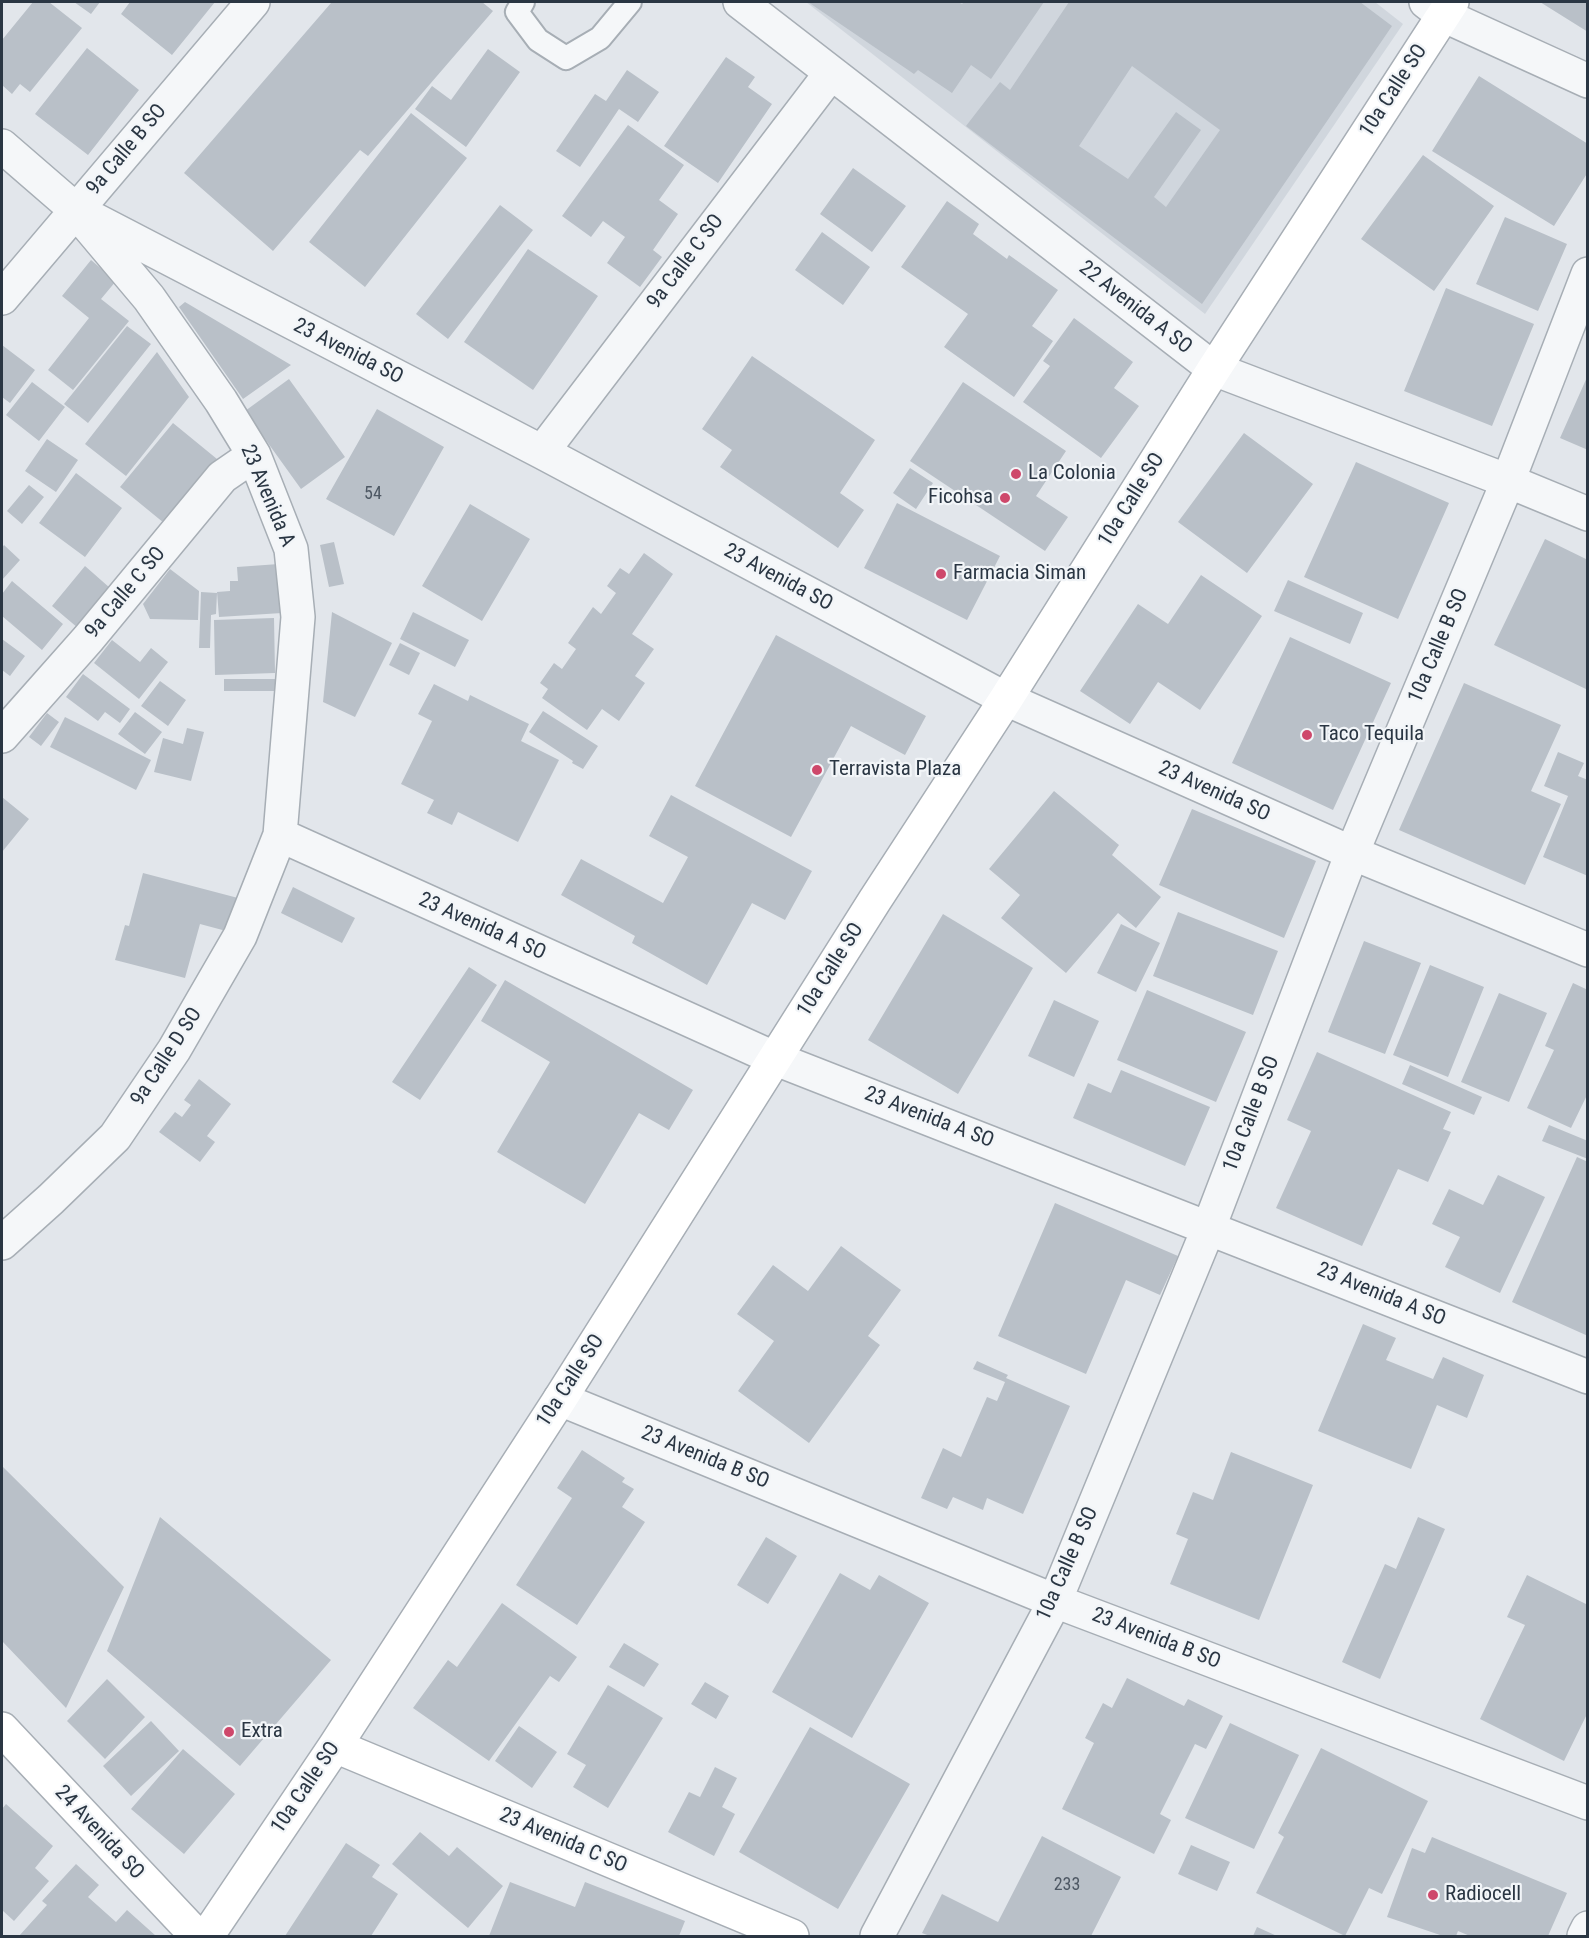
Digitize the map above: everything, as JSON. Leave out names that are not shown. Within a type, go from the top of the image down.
[{"type":"street","name":"9a Calle B SO","points":[[2,298],[253,2]]},
{"type":"street","name":"22 Avenida A SO","points":[[740,2],[1214,369],[1508,481],[1587,514]]},
{"type":"street","points":[[1441,6],[1587,81]]},
{"type":"street","name":"10a Calle SO","points":[[207,1936],[335,1746],[560,1399],[875,900],[1006,699],[1441,6]]},
{"type":"street","name":"9a Calle C SO","points":[[542,452],[831,73]]},
{"type":"street","name":"23 Avenida SO","points":[[2,146],[76,210],[542,452],[1006,699],[1352,853],[1587,950]]},
{"type":"street","name":"23 Avenida A","points":[[76,210],[149,298],[221,401],[254,455],[291,549],[298,617],[280,835]]},
{"type":"street","name":"10a Calle B SO","points":[[877,1936],[1055,1600],[1209,1227],[1352,853],[1508,481],[1587,274]]},
{"type":"street","name":"9a Calle C SO","points":[[2,736],[88,639],[222,477],[254,455]]},
{"type":"street","name":"23 Avenida A SO","points":[[280,835],[776,1059],[1587,1377]]},
{"type":"street","name":"9a Calle D SO","points":[[2,1243],[115,1137],[174,1050],[240,936],[280,835]]},
{"type":"street","name":"23 Avenida B SO","points":[[560,1399],[1055,1600],[1587,1803]]},
{"type":"street","name":"24 Avenida SO","points":[[2,1729],[197,1936]]},
{"type":"street","name":"23 Avenida C SO","points":[[335,1746],[792,1936]]},
{"type":"street","points":[[1584,1936],[1587,1928]]},
{"type":"lane","points":[[523,2],[517,12],[538,40],[566,58],[600,39],[630,2]]},
{"type":"shaded area","points":[[806,2],[1375,2],[1403,24],[1205,314]]},
{"type":"building","points":[[33,2],[49,2],[82,28],[30,92],[20,84],[12,94],[2,85],[2,40]]},
{"type":"building","points":[[74,2],[100,2],[91,14]]},
{"type":"building","points":[[130,2],[215,2],[172,55],[121,14]]},
{"type":"building","points":[[329,2],[482,2],[493,11],[368,156],[360,150],[273,251],[184,173],[331,3]]},
{"type":"building","points":[[808,2],[958,2],[962,4],[964,2],[1044,2],[991,79],[971,65],[952,93],[918,70],[914,74]]},
{"type":"building","points":[[1069,2],[1360,2],[1392,26],[1202,304],[966,126],[1000,82],[1010,90]],"holes":[[[1132,66],[1220,130],[1166,207],[1154,197],[1201,130],[1176,112],[1128,179],[1079,146]]]},
{"type":"building","points":[[1540,2],[1588,2],[1588,32]]},
{"type":"building","points":[[87,48],[139,90],[88,155],[35,114]]},
{"type":"building","points":[[488,49],[520,72],[466,147],[415,109],[432,86],[451,100]]},
{"type":"building","points":[[726,57],[755,77],[748,87],[772,104],[718,183],[664,146]]},
{"type":"building","points":[[627,70],[659,92],[638,122],[619,109],[580,167],[556,151],[595,94],[606,101]]},
{"type":"building","points":[[1479,76],[1588,144],[1588,172],[1554,226],[1432,151]]},
{"type":"building","points":[[411,113],[467,158],[365,287],[309,242]]},
{"type":"building","points":[[628,125],[684,165],[659,200],[678,214],[653,250],[662,257],[640,287],[607,263],[625,237],[603,221],[591,237],[562,216]]},
{"type":"building","points":[[1423,155],[1494,206],[1434,291],[1361,239]]},
{"type":"building","points":[[853,168],[906,206],[872,252],[820,214]]},
{"type":"building","points":[[947,201],[979,224],[973,234],[1007,259],[1009,255],[1058,290],[1032,326],[1053,341],[1014,397],[944,347],[968,314],[901,267]]},
{"type":"building","points":[[500,205],[533,230],[448,339],[416,314]]},
{"type":"building","points":[[1505,217],[1567,244],[1538,311],[1476,284]]},
{"type":"building","points":[[822,232],[870,267],[843,305],[795,270]]},
{"type":"building","points":[[528,249],[598,296],[533,390],[464,342]]},
{"type":"building","points":[[91,260],[116,281],[101,299],[129,321],[73,390],[48,370],[89,318],[62,296]]},
{"type":"building","points":[[1446,288],[1534,324],[1492,426],[1404,391]]},
{"type":"building","points":[[185,302],[291,365],[243,399],[179,307]]},
{"type":"building","points":[[1074,318],[1133,362],[1114,388],[1139,406],[1101,458],[1023,402],[1050,366],[1043,361]]},
{"type":"building","points":[[127,326],[151,344],[88,423],[64,404]]},
{"type":"building","points":[[2,345],[35,370],[10,403],[2,397]]},
{"type":"building","points":[[157,352],[189,397],[126,476],[85,444]]},
{"type":"building","points":[[752,356],[875,440],[840,493],[864,510],[838,548],[720,467],[732,450],[702,429]]},
{"type":"building","points":[[1588,375],[1588,450],[1560,438]]},
{"type":"building","points":[[289,379],[345,457],[301,489],[245,411]]},
{"type":"building","points":[[32,382],[65,407],[39,441],[6,415]]},
{"type":"building","points":[[963,382],[1066,451],[1036,496],[1068,517],[1045,551],[910,461]]},
{"type":"building","points":[[377,409],[444,447],[394,536],[326,499]]},
{"type":"building","points":[[173,423],[217,459],[164,523],[120,487]]},
{"type":"building","points":[[1244,433],[1313,484],[1247,573],[1178,522]]},
{"type":"building","points":[[47,439],[78,460],[56,492],[25,471]]},
{"type":"building","points":[[1356,462],[1449,503],[1398,619],[1304,577]]},
{"type":"building","points":[[910,468],[933,483],[916,509],[893,493]]},
{"type":"building","points":[[76,473],[122,508],[85,557],[39,523]]},
{"type":"building","points":[[29,485],[44,497],[22,524],[7,511]]},
{"type":"building","points":[[897,503],[1000,556],[967,620],[864,568]]},
{"type":"building","points":[[470,504],[530,539],[482,621],[422,586]]},
{"type":"building","points":[[1545,539],[1588,560],[1588,690],[1494,645]]},
{"type":"building","points":[[334,542],[344,584],[329,587],[320,545]]},
{"type":"building","points":[[4,545],[20,560],[2,580],[2,548]]},
{"type":"building","points":[[644,553],[673,574],[632,634],[654,649],[635,676],[645,683],[619,721],[602,709],[587,730],[542,698],[548,689],[540,683],[554,663],[562,669],[576,649],[568,643],[593,607],[601,614],[616,593],[607,586],[620,568],[629,574]]},
{"type":"building","points":[[279,564],[282,613],[219,617],[217,592],[230,591],[230,581],[238,581],[237,567]]},
{"type":"building","points":[[85,566],[110,588],[78,628],[52,606]]},
{"type":"building","points":[[170,569],[199,591],[198,620],[150,619],[143,604]]},
{"type":"building","points":[[1201,575],[1262,616],[1200,710],[1158,682],[1130,724],[1080,691],[1138,604],[1168,624]]},
{"type":"building","points":[[1288,580],[1363,613],[1350,644],[1274,611]]},
{"type":"building","points":[[12,581],[63,624],[42,650],[2,616],[2,594]]},
{"type":"building","points":[[201,592],[217,593],[216,614],[211,615],[210,648],[199,648]]},
{"type":"building","points":[[332,612],[392,643],[355,717],[323,702]]},
{"type":"building","points":[[413,612],[469,640],[455,667],[400,639]]},
{"type":"building","points":[[274,618],[275,673],[215,675],[214,620]]},
{"type":"building","points":[[776,635],[926,716],[905,755],[851,726],[791,837],[695,786]]},
{"type":"building","points":[[1290,637],[1391,683],[1333,810],[1232,763]]},
{"type":"building","points":[[2,639],[25,656],[10,676],[2,670]]},
{"type":"building","points":[[112,640],[140,662],[151,648],[168,662],[139,699],[94,663]]},
{"type":"building","points":[[400,643],[420,653],[409,675],[389,665]]},
{"type":"building","points":[[83,674],[130,709],[120,723],[105,712],[98,721],[66,697]]},
{"type":"building","points":[[224,679],[275,679],[276,691],[224,691]]},
{"type":"building","points":[[160,681],[186,700],[168,726],[141,706]]},
{"type":"building","points":[[1464,683],[1561,725],[1531,791],[1561,804],[1525,885],[1399,830]]},
{"type":"building","points":[[434,684],[468,701],[470,695],[529,724],[521,741],[559,760],[518,842],[458,812],[452,825],[427,813],[434,800],[401,784],[432,721],[418,714]]},
{"type":"building","points":[[543,711],[598,746],[583,769],[529,732]]},
{"type":"building","points":[[135,712],[162,732],[145,754],[118,734]]},
{"type":"building","points":[[47,713],[59,722],[41,746],[29,737]]},
{"type":"building","points":[[65,717],[151,760],[136,790],[50,747]]},
{"type":"building","points":[[187,728],[204,732],[191,781],[154,772],[163,738],[183,744]]},
{"type":"building","points":[[1558,752],[1584,763],[1578,776],[1588,780],[1588,876],[1543,857],[1568,796],[1544,786]]},
{"type":"building","points":[[1054,791],[1119,845],[1112,855],[1161,897],[1136,928],[1118,913],[1066,973],[1001,918],[1020,895],[989,869]]},
{"type":"building","points":[[671,795],[812,871],[785,920],[752,903],[707,985],[632,943],[635,936],[561,895],[581,859],[663,903],[688,857],[649,836]]},
{"type":"building","points":[[2,797],[29,819],[2,852]]},
{"type":"building","points":[[1192,809],[1316,861],[1284,938],[1159,885]]},
{"type":"building","points":[[143,873],[238,898],[230,932],[200,924],[185,978],[115,960],[125,925],[129,926]]},
{"type":"building","points":[[293,887],[355,918],[342,943],[281,913]]},
{"type":"building","points":[[1178,912],[1278,951],[1253,1015],[1153,976]]},
{"type":"building","points":[[943,914],[1033,968],[958,1094],[868,1040]]},
{"type":"building","points":[[1121,924],[1160,943],[1136,992],[1097,973]]},
{"type":"building","points":[[1364,941],[1421,963],[1385,1054],[1328,1032]]},
{"type":"building","points":[[1430,965],[1484,987],[1448,1077],[1393,1055]]},
{"type":"building","points":[[469,967],[497,985],[420,1100],[392,1082]]},
{"type":"building","points":[[505,980],[693,1090],[669,1130],[639,1113],[585,1204],[497,1152],[550,1062],[481,1021]]},
{"type":"building","points":[[1573,983],[1588,990],[1588,1093],[1571,1128],[1527,1108],[1554,1050],[1545,1046]]},
{"type":"building","points":[[1147,990],[1246,1032],[1216,1102],[1117,1060]]},
{"type":"building","points":[[1499,993],[1547,1013],[1509,1102],[1461,1082]]},
{"type":"building","points":[[1054,1000],[1099,1021],[1074,1077],[1028,1056]]},
{"type":"building","points":[[1317,1052],[1451,1112],[1443,1129],[1451,1132],[1428,1182],[1398,1169],[1362,1246],[1276,1208],[1311,1131],[1287,1120]]},
{"type":"building","points":[[1410,1065],[1482,1097],[1474,1115],[1402,1084]]},
{"type":"building","points":[[1121,1070],[1210,1107],[1185,1166],[1073,1118],[1088,1083],[1111,1093]]},
{"type":"building","points":[[199,1079],[231,1104],[207,1136],[215,1142],[200,1162],[159,1132],[175,1112],[182,1117],[191,1105],[184,1100]]},
{"type":"building","points":[[1549,1125],[1588,1141],[1588,1159],[1542,1141]]},
{"type":"building","points":[[1577,1157],[1588,1162],[1588,1336],[1512,1302]]},
{"type":"building","points":[[1498,1175],[1545,1197],[1500,1293],[1445,1267],[1460,1237],[1432,1224],[1449,1189],[1483,1205]]},
{"type":"building","points":[[1055,1203],[1178,1256],[1160,1295],[1126,1280],[1086,1374],[998,1336]]},
{"type":"building","points":[[841,1246],[901,1290],[868,1336],[880,1345],[809,1443],[738,1391],[774,1341],[737,1314],[773,1265],[808,1291]]},
{"type":"building","points":[[1363,1324],[1396,1338],[1386,1360],[1433,1379],[1443,1357],[1484,1375],[1467,1418],[1437,1405],[1411,1469],[1318,1431]]},
{"type":"building","points":[[977,1361],[1008,1375],[1006,1378],[1070,1406],[1023,1514],[987,1498],[983,1510],[953,1497],[947,1509],[921,1498],[943,1448],[961,1457],[987,1397],[997,1401],[1005,1382],[973,1369]]},
{"type":"building","points":[[582,1450],[625,1478],[622,1482],[634,1489],[622,1507],[645,1522],[577,1625],[516,1585],[572,1498],[557,1488]]},
{"type":"building","points":[[1231,1452],[1313,1485],[1259,1620],[1170,1584],[1188,1539],[1176,1534],[1193,1492],[1213,1500]]},
{"type":"building","points":[[2,1466],[124,1587],[66,1708],[2,1641]]},
{"type":"building","points":[[160,1517],[331,1660],[240,1766],[107,1651]]},
{"type":"building","points":[[1418,1517],[1445,1529],[1380,1679],[1342,1662],[1385,1564],[1396,1569]]},
{"type":"building","points":[[766,1537],[797,1556],[768,1604],[737,1585]]},
{"type":"building","points":[[840,1573],[870,1590],[879,1575],[929,1603],[852,1738],[772,1692]]},
{"type":"building","points":[[1527,1575],[1588,1605],[1588,1712],[1564,1761],[1480,1719],[1525,1625],[1507,1617]]},
{"type":"building","points":[[502,1603],[577,1657],[559,1682],[550,1676],[489,1761],[413,1708],[448,1660],[457,1667]]},
{"type":"building","points":[[624,1643],[659,1664],[644,1687],[609,1667]]},
{"type":"building","points":[[1127,1678],[1184,1706],[1188,1699],[1223,1716],[1206,1749],[1195,1744],[1160,1814],[1171,1820],[1154,1854],[1062,1809],[1094,1743],[1085,1738],[1103,1703],[1112,1708]]},
{"type":"building","points":[[107,1679],[145,1717],[105,1759],[67,1721]]},
{"type":"building","points":[[705,1682],[729,1696],[716,1719],[691,1704]]},
{"type":"building","points":[[608,1685],[663,1718],[608,1808],[573,1787],[586,1765],[567,1754]]},
{"type":"building","points":[[151,1721],[179,1751],[131,1796],[103,1766]]},
{"type":"building","points":[[1230,1723],[1299,1755],[1254,1849],[1185,1818]]},
{"type":"building","points":[[519,1726],[557,1752],[532,1788],[495,1761]]},
{"type":"building","points":[[810,1727],[910,1784],[838,1909],[739,1852]]},
{"type":"building","points":[[1321,1748],[1428,1801],[1382,1894],[1369,1888],[1345,1936],[1256,1893],[1284,1837],[1278,1833]]},
{"type":"building","points":[[183,1749],[235,1794],[184,1854],[131,1809]]},
{"type":"building","points":[[715,1767],[737,1778],[722,1807],[735,1814],[714,1856],[668,1832],[689,1792],[700,1797]]},
{"type":"building","points":[[6,1804],[53,1846],[35,1868],[49,1881],[14,1921],[2,1910],[2,1809]]},
{"type":"building","points":[[420,1832],[449,1856],[457,1847],[503,1886],[468,1928],[392,1864]]},
{"type":"building","points":[[1042,1836],[1121,1877],[1091,1936],[930,1936],[922,1933],[942,1894],[998,1922]]},
{"type":"building","points":[[1432,1837],[1567,1893],[1548,1936],[1470,1936],[1458,1931],[1456,1936],[1443,1936],[1387,1917],[1412,1848],[1425,1853]]},
{"type":"building","points":[[346,1843],[380,1865],[372,1877],[398,1894],[371,1936],[285,1936]]},
{"type":"building","points":[[1191,1845],[1230,1862],[1217,1891],[1178,1874]]},
{"type":"building","points":[[76,1864],[99,1885],[88,1897],[116,1922],[127,1910],[156,1936],[19,1936],[47,1905],[42,1901]]},
{"type":"building","points":[[510,1882],[575,1907],[585,1882],[685,1921],[679,1936],[489,1936]]},
{"type":"building","points":[[1257,1927],[1277,1936],[1253,1936]]},
{"type":"place","name":"La Colonia","points":[[1016,474]]},
{"type":"place","name":"Ficohsa","points":[[1005,498]]},
{"type":"place","name":"Farmacia Siman","points":[[941,574]]},
{"type":"place","name":"Taco Tequila","points":[[1307,735]]},
{"type":"place","name":"Terravista Plaza","points":[[817,770]]},
{"type":"place","name":"Extra","points":[[229,1732]]},
{"type":"place","name":"Radiocell","points":[[1433,1895]]}]
